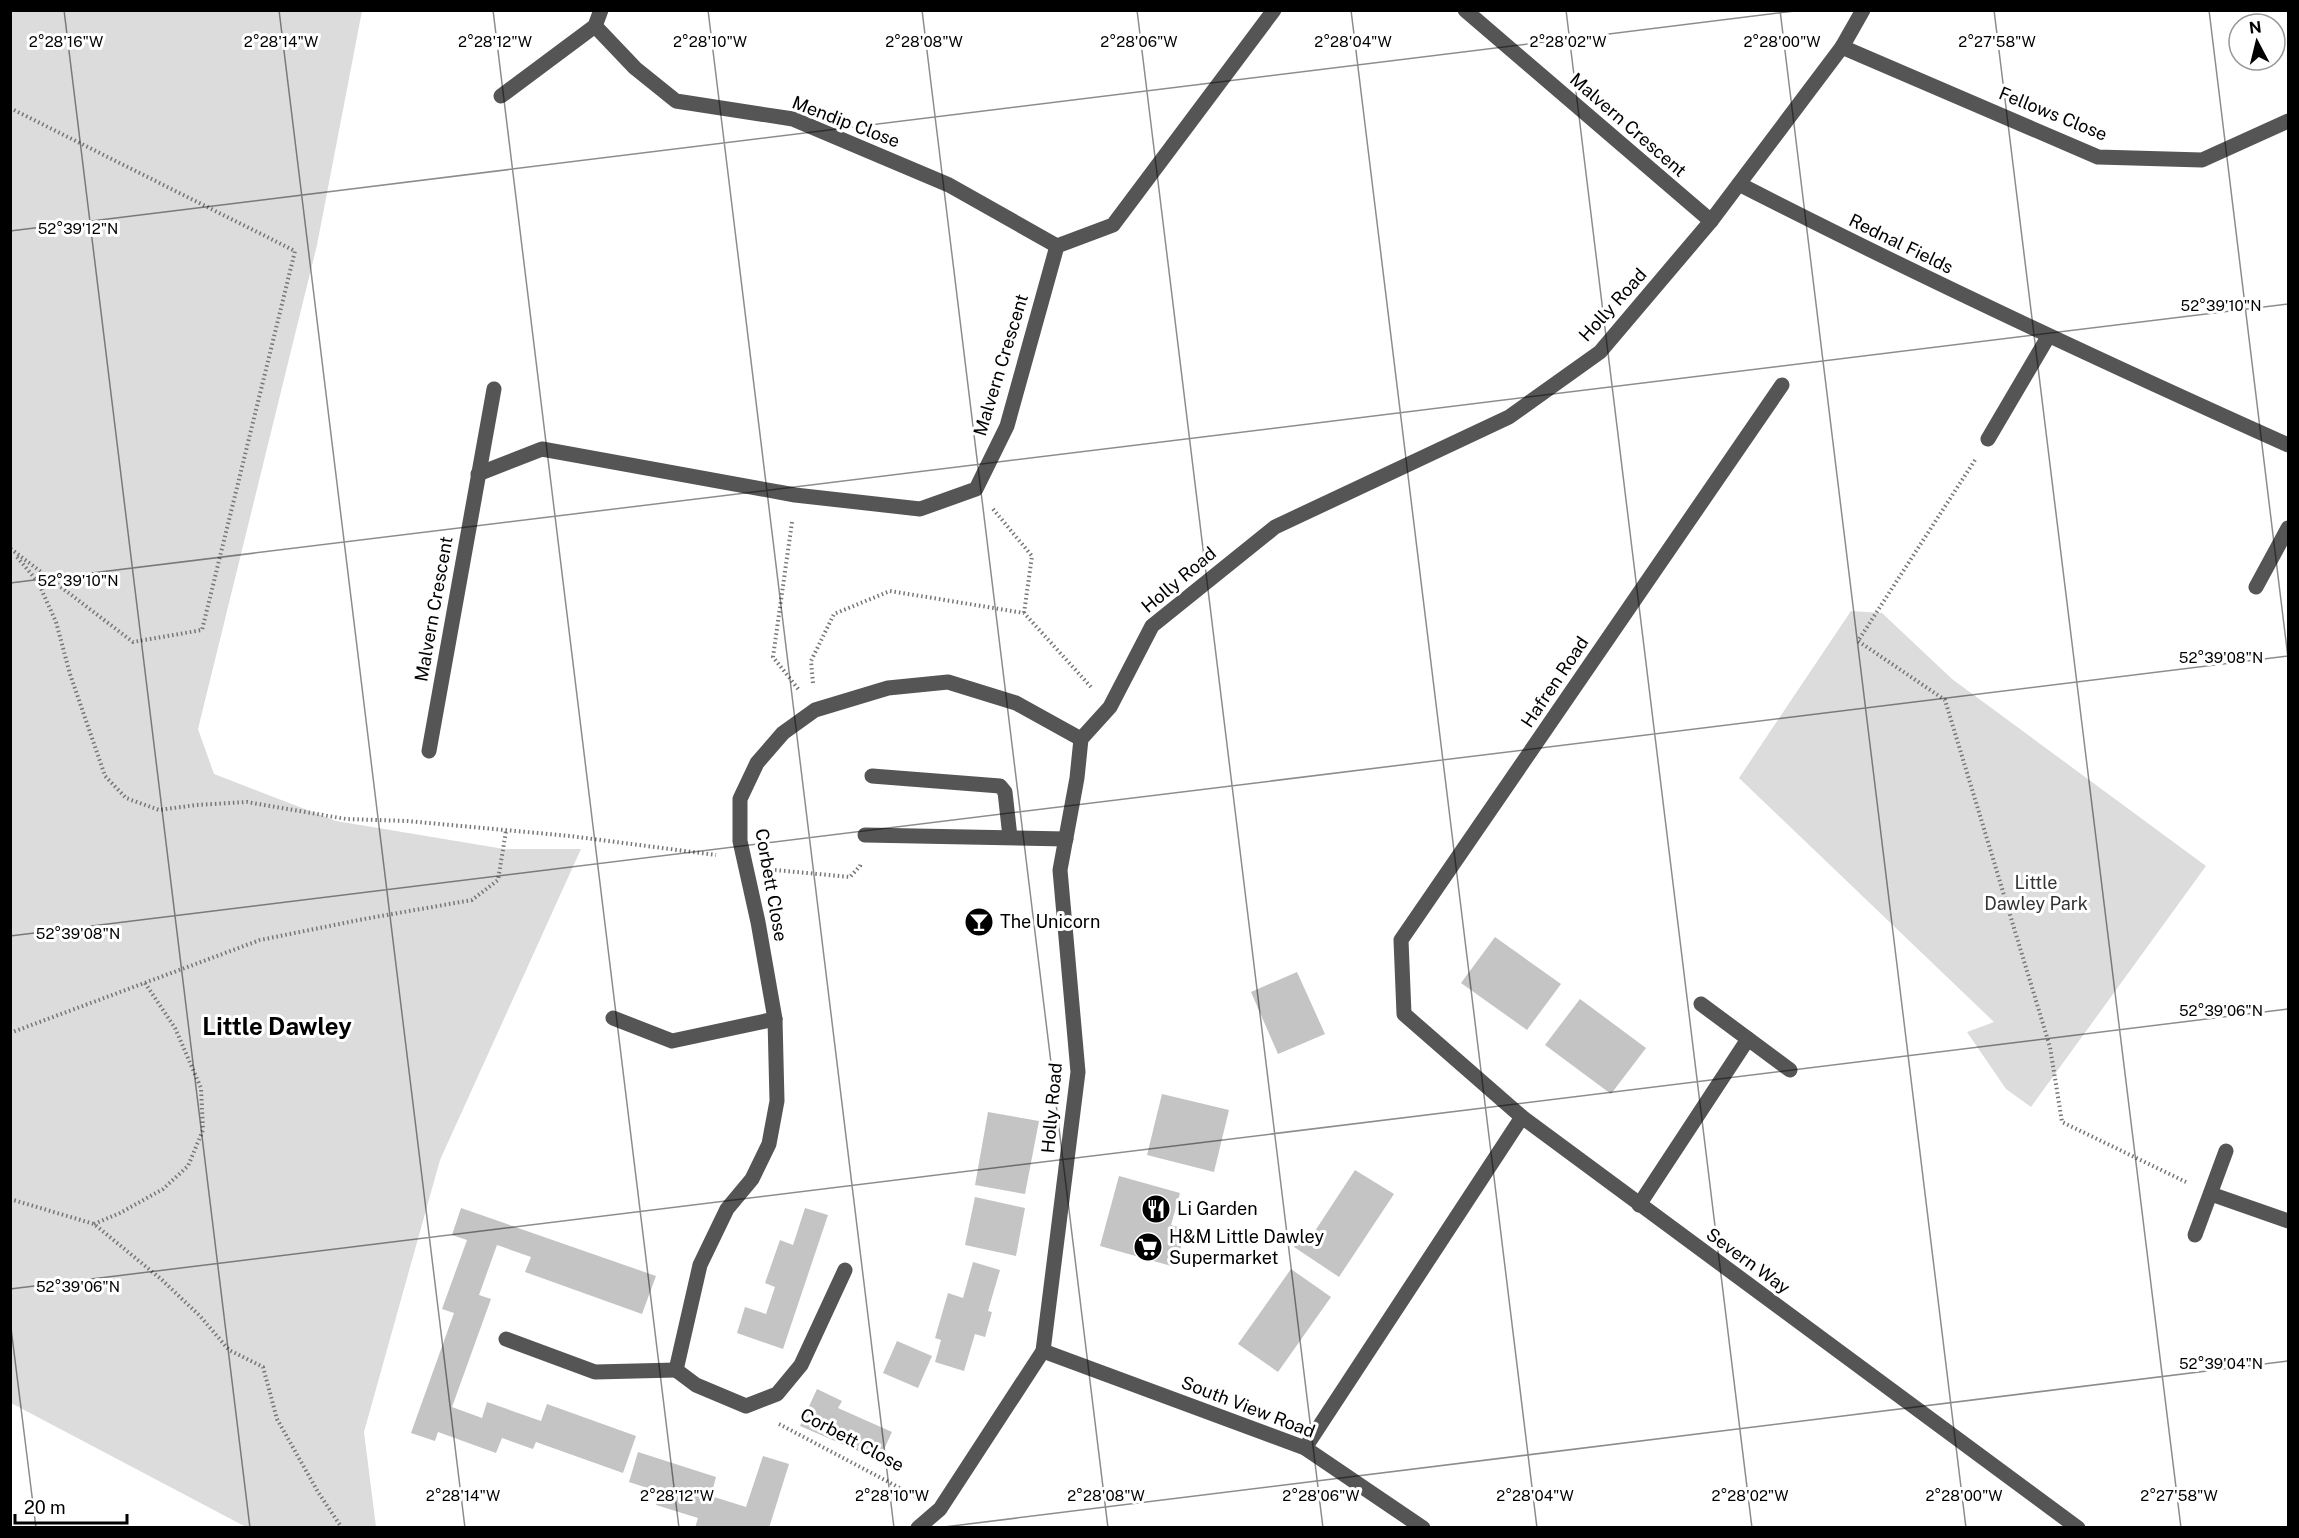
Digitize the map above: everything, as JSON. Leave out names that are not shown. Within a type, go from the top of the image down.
[{"type":"street","points":[[501,96],[595,26],[601,10]]},
{"type":"street","points":[[1057,246],[1113,225],[1274,10]]},
{"type":"street","name":"Malvern Crescent","points":[[1465,10],[1711,221]]},
{"type":"street","name":"Holly Road","points":[[918,1527],[940,1509],[1043,1351],[1078,1071],[1060,870],[1077,778],[1081,739],[1110,707],[1152,626],[1275,527],[1509,417],[1600,352],[1711,221],[1842,46],[1863,10]]},
{"type":"street","name":"Mendip Close","points":[[595,26],[635,68],[676,101],[793,119],[949,185],[1057,246]]},
{"type":"street","name":"Fellows Close","points":[[1842,46],[2098,157],[2202,160],[2289,121]]},
{"type":"street","name":"Rednal Fields","points":[[1739,184],[1856,244],[2048,337],[2289,446]]},
{"type":"street","name":"Malvern Crescent","points":[[976,489],[1007,426],[1057,246]]},
{"type":"street","points":[[1988,439],[2048,337]]},
{"type":"street","name":"Hafren Road","points":[[1404,1014],[1401,940],[1782,385]]},
{"type":"street","name":"Malvern Crescent","points":[[429,751],[494,388]]},
{"type":"street","points":[[478,474],[542,449],[795,495],[920,509],[976,489]]},
{"type":"street","points":[[2256,587],[2289,528]]},
{"type":"street","name":"Corbett Close","points":[[676,1370],[700,1265],[727,1209],[752,1179],[769,1144],[777,1101],[775,1019],[758,922],[740,841],[740,799],[757,763],[783,733],[815,710],[888,688],[948,682],[1016,703],[1081,739]]},
{"type":"street","points":[[872,776],[1000,786],[1005,792],[1010,837]]},
{"type":"street","points":[[865,835],[1066,839]]},
{"type":"street","points":[[1701,1004],[1790,1070]]},
{"type":"street","name":"Severn Way","points":[[1404,1014],[1522,1117],[1638,1205],[2078,1527]]},
{"type":"street","points":[[613,1017],[672,1041],[775,1019]]},
{"type":"street","points":[[1638,1205],[1748,1039]]},
{"type":"street","points":[[1305,1448],[1522,1117]]},
{"type":"street","points":[[2196,1235],[2226,1151]]},
{"type":"street","points":[[2211,1194],[2289,1221]]},
{"type":"street","points":[[506,1339],[595,1372],[676,1370],[696,1385],[746,1406],[777,1394],[801,1365],[845,1270]]},
{"type":"street","name":"South View Road","points":[[1043,1351],[1305,1448],[1424,1527]]},
{"type":"path","points":[[10,108],[295,251],[202,630],[133,642],[11,549]]},
{"type":"path","points":[[1988,439],[1858,641],[1944,700],[2050,1047],[2062,1122],[2211,1194]]},
{"type":"path","points":[[976,489],[1032,556],[1024,614]]},
{"type":"path","points":[[795,495],[773,657],[815,710]]},
{"type":"path","points":[[11,549],[38,582],[56,622],[70,674],[105,776],[126,798],[159,810],[247,802],[346,819],[407,821],[570,836],[850,877],[860,866],[865,835]]},
{"type":"path","points":[[815,710],[811,661],[834,614],[890,591],[1024,614],[1110,707]]},
{"type":"path","points":[[10,1033],[260,940],[472,900],[498,880],[506,831]]},
{"type":"path","points":[[94,1224],[120,1213],[163,1189],[188,1166],[203,1130],[201,1088],[175,1028],[145,983]]},
{"type":"path","points":[[10,1199],[94,1224],[161,1279],[230,1350],[263,1367],[277,1419],[318,1492],[342,1527]]},
{"type":"path","name":"Corbett Close","points":[[746,1406],[940,1509]]},
{"type":"green space","points":[[10,11],[362,11],[317,245],[198,729],[214,774],[336,821],[504,849],[581,849],[440,1160],[364,1432],[376,1527],[246,1527],[11,1403]]},
{"type":"green space","name":"Little Dawley Park","points":[[1851,611],[1882,613],[1952,679],[2206,866],[2031,1107],[2006,1089],[1967,1032],[1994,1022],[1739,778]]},
{"type":"building","points":[[1495,937],[1561,984],[1527,1030],[1461,983]]},
{"type":"building","points":[[1297,972],[1325,1034],[1278,1054],[1251,992]]},
{"type":"building","points":[[1580,999],[1646,1048],[1611,1094],[1545,1045]]},
{"type":"building","points":[[1162,1094],[1229,1110],[1214,1172],[1147,1155]]},
{"type":"building","points":[[988,1112],[1039,1121],[1025,1194],[975,1185]]},
{"type":"building","points":[[1355,1170],[1394,1194],[1339,1277],[1294,1247],[1304,1232],[1311,1237]]},
{"type":"building","points":[[1119,1176],[1180,1193],[1171,1225],[1186,1229],[1175,1267],[1100,1246]]},
{"type":"building","points":[[975,1197],[1025,1208],[1016,1256],[965,1245]]},
{"type":"building","points":[[461,1208],[656,1276],[642,1314],[525,1272],[531,1257],[497,1245],[479,1295],[491,1299],[452,1407],[482,1418],[487,1402],[541,1421],[547,1404],[636,1436],[623,1473],[536,1442],[533,1449],[502,1438],[496,1453],[438,1432],[435,1441],[411,1433],[454,1313],[442,1309],[467,1240],[452,1235]]},
{"type":"building","points":[[805,1208],[828,1215],[783,1349],[737,1333],[745,1307],[766,1314],[775,1287],[765,1283],[780,1240],[793,1245]]},
{"type":"building","points":[[973,1262],[1000,1270],[988,1311],[992,1312],[985,1337],[975,1334],[964,1371],[935,1362],[941,1340],[935,1338],[948,1293],[963,1298]]},
{"type":"building","points":[[1291,1269],[1331,1297],[1278,1372],[1238,1344]]},
{"type":"building","points":[[897,1341],[932,1356],[918,1388],[883,1373]]},
{"type":"building","points":[[817,1389],[842,1401],[838,1408],[892,1432],[879,1460],[800,1426]]},
{"type":"building","points":[[638,1452],[716,1477],[711,1496],[746,1507],[763,1456],[789,1464],[769,1528],[695,1528],[698,1518],[656,1505],[660,1492],[629,1482]]},
{"type":"place","name":"The Unicorn","points":[[979,922]]},
{"type":"place","name":"Li Garden","points":[[1156,1209]]},
{"type":"place","name":"H&M Little Dawley Supermarket","points":[[1148,1247]]},
{"type":"district","name":"Little Dawley","points":[[277,1027]]}]
